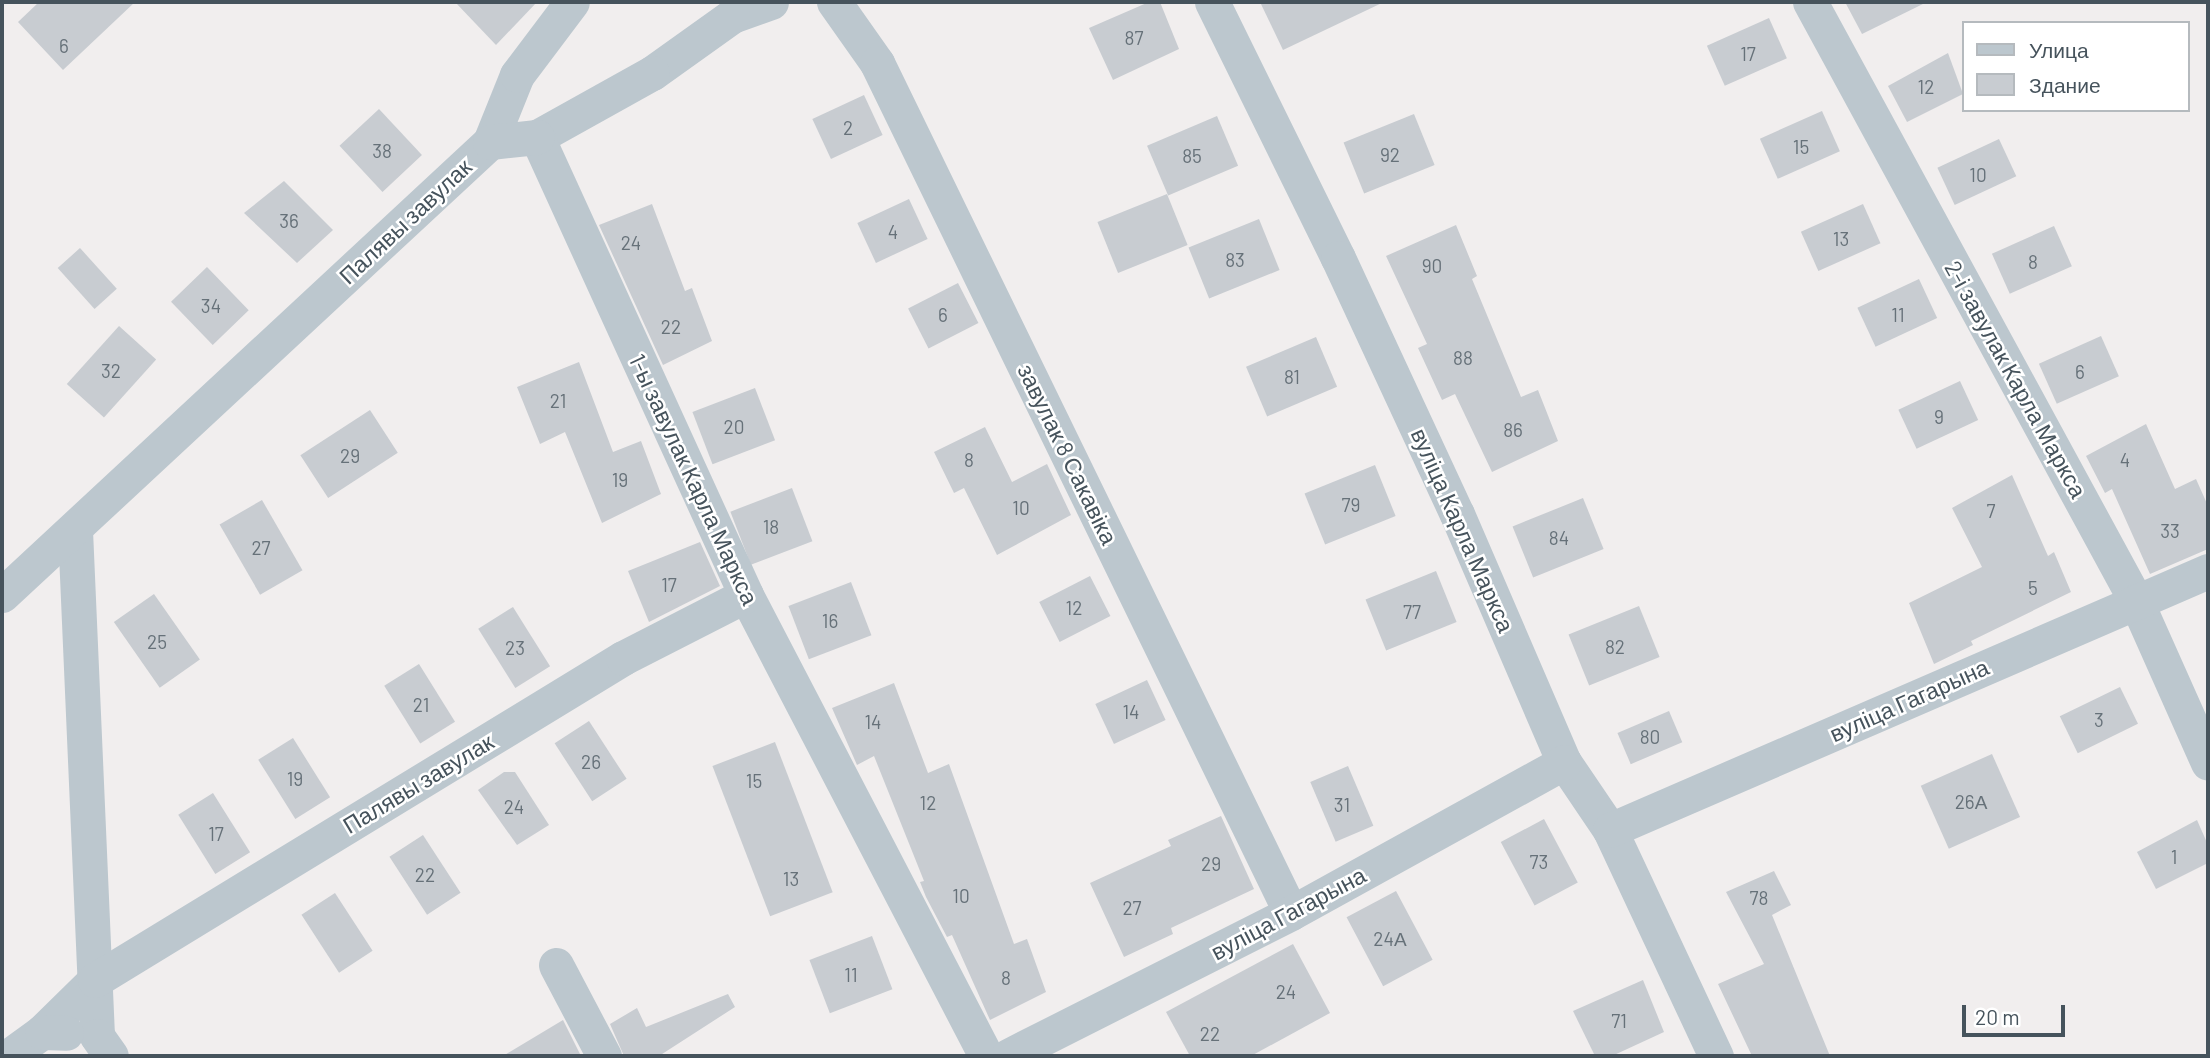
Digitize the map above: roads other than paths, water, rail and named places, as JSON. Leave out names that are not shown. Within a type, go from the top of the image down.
[{"type":"street","name":"Палявы завулак","points":[[2,595],[490,142],[517,75],[572,2]]},
{"type":"street","points":[[537,136],[652,73],[732,16],[771,2]]},
{"type":"street","name":"завулак 8 Сакавіка","points":[[834,2],[877,63],[1291,913]]},
{"type":"street","name":"вуліца Карла Маркса","points":[[1212,2],[1338,258],[1452,502],[1564,762],[1610,830],[1716,1056]]},
{"type":"street","name":"2-і завулак Карла Маркса","points":[[1810,2],[2136,601],[2208,763]]},
{"type":"street","name":"Палявы завулак","points":[[490,142],[537,136]]},
{"type":"street","name":"1-ы завулак Карла Маркса","points":[[537,136],[746,595],[986,1056]]},
{"type":"street","points":[[42,1032],[104,1046],[95,980],[75,530]]},
{"type":"street","name":"вуліца Гагарына","points":[[1610,830],[2208,570]]},
{"type":"street","name":"Палявы завулак","points":[[9,1056],[42,1032],[95,980],[624,658],[746,595]]},
{"type":"street","name":"вуліца Гагарына","points":[[1008,1056],[1291,913],[1564,762]]},
{"type":"street","points":[[556,965],[604,1056]]}]
